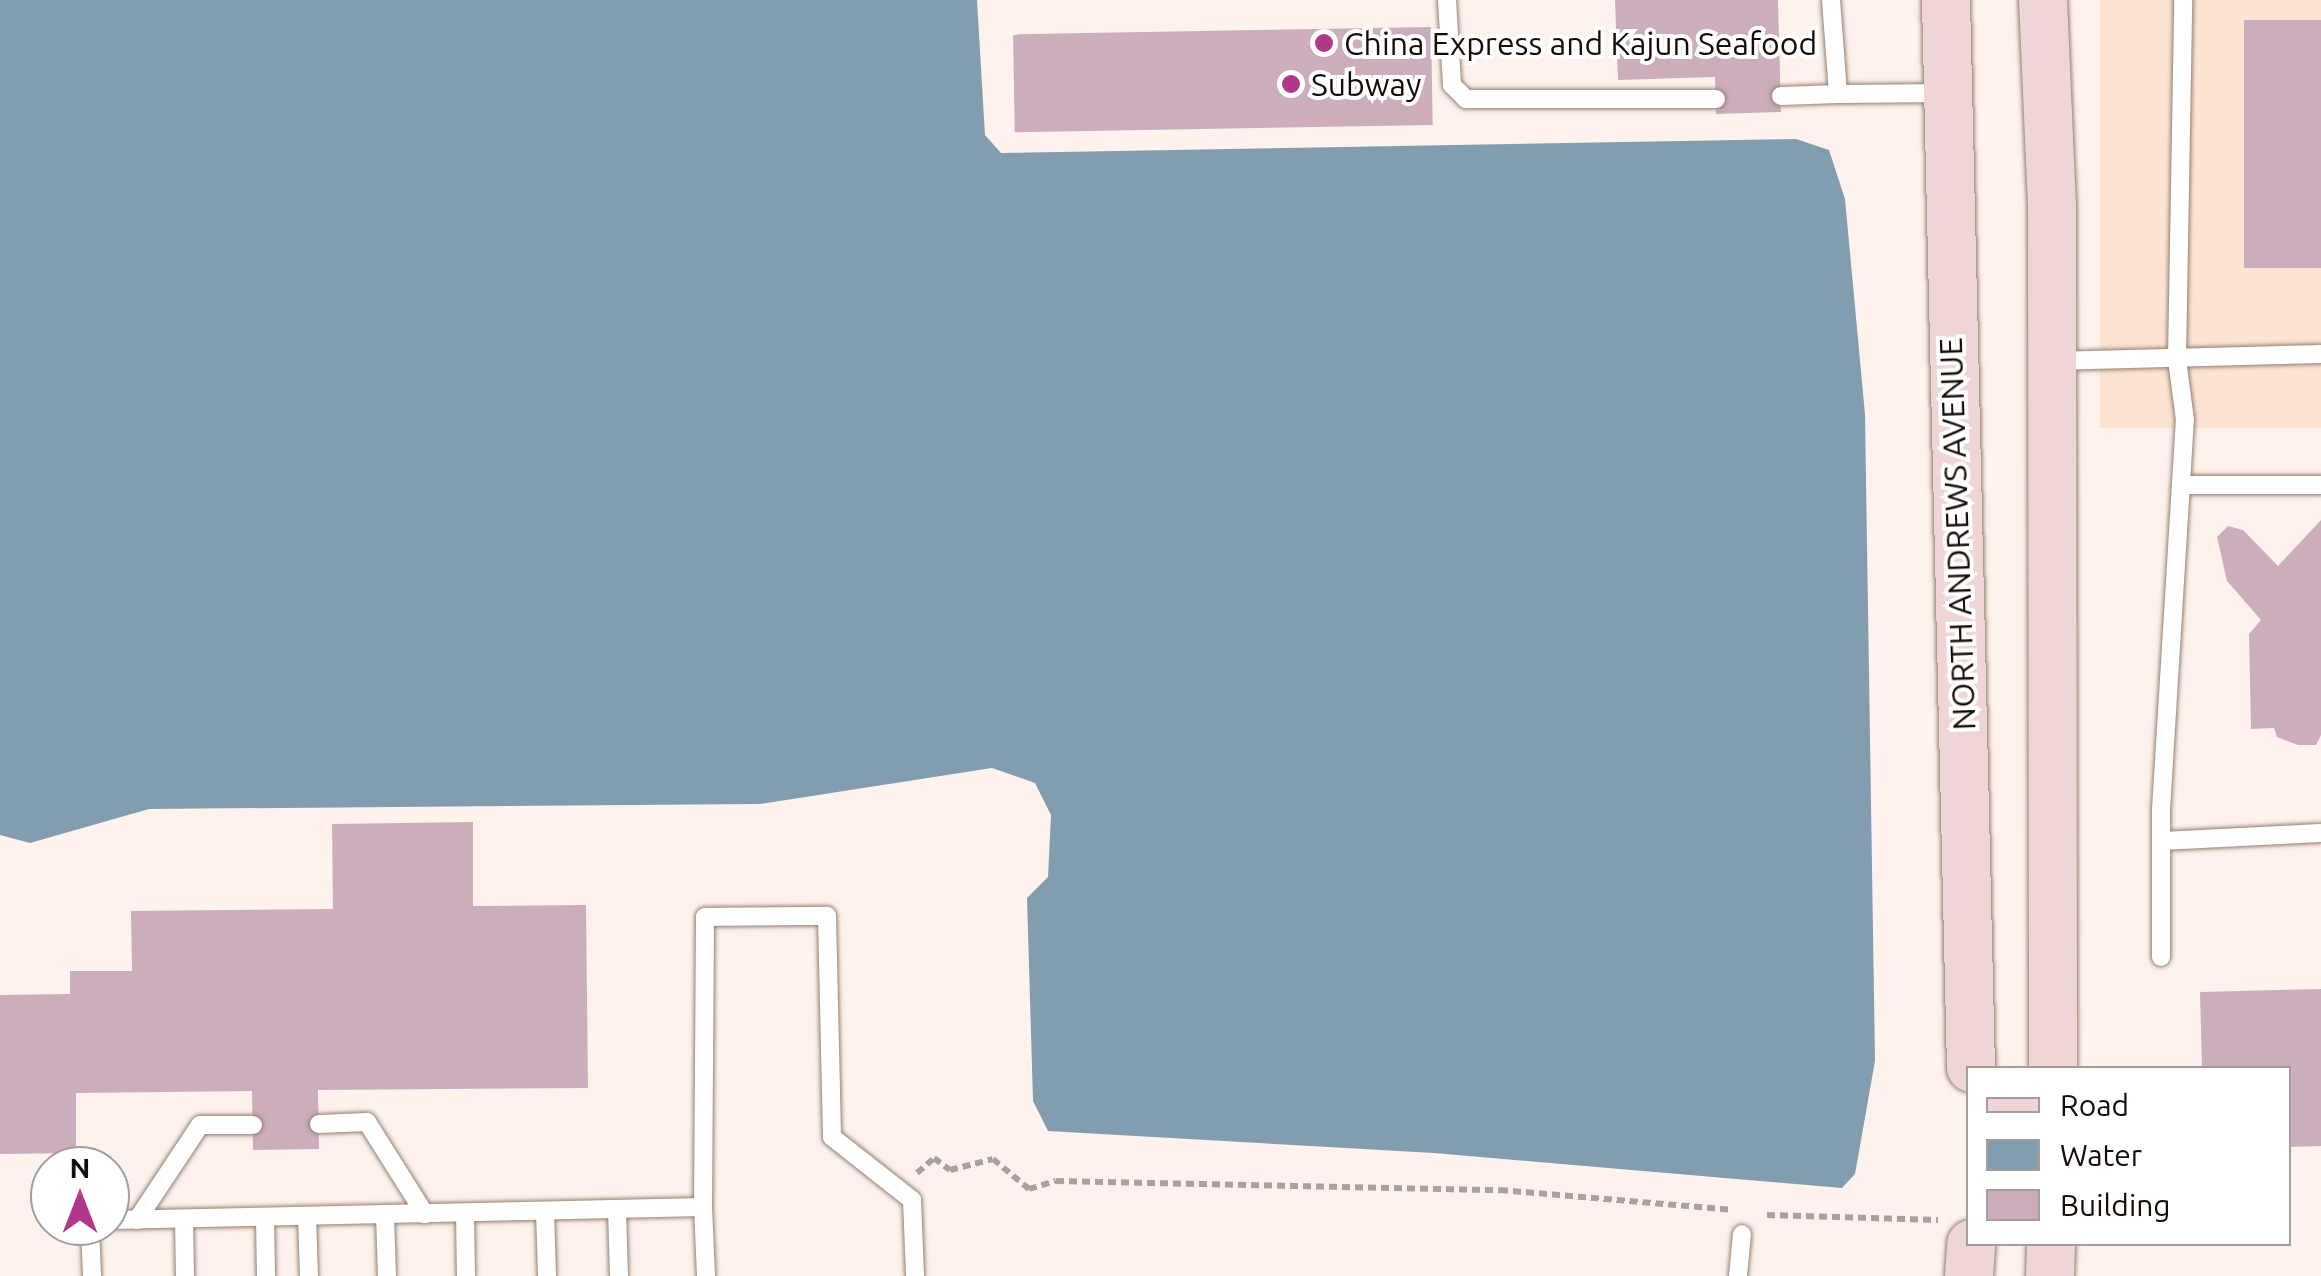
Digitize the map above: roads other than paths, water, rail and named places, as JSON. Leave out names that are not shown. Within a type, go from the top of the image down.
[{"type":"street","name":"NORTH ANDREWS AVENUE","points":[[1946,0],[1971,1066]]},
{"type":"street","points":[[2043,0],[2052,361],[2053,1066]]},
{"type":"street","points":[[1954,1232],[1970,1276]]},
{"type":"street","points":[[2050,1246],[2050,1276]]},
{"type":"lane","points":[[1447,0],[1452,84],[1466,98],[1672,102],[1716,99]]},
{"type":"lane","points":[[1832,0],[1838,94]]},
{"type":"lane","points":[[2161,958],[2162,841],[2184,420],[2178,359],[2183,0]]},
{"type":"lane","points":[[1781,96],[1946,93]]},
{"type":"lane","points":[[2052,361],[2321,354]]},
{"type":"lane","points":[[2181,486],[2321,485]]},
{"type":"lane","points":[[2162,841],[2321,833]]},
{"type":"lane","points":[[706,1276],[705,917],[827,916],[832,1137],[912,1200],[915,1276]]},
{"type":"lane","points":[[319,1124],[367,1122],[425,1214]]},
{"type":"lane","points":[[137,1220],[200,1125],[253,1125]]},
{"type":"lane","points":[[130,1220],[703,1208]]},
{"type":"lane","points":[[616,1209],[619,1276]]},
{"type":"lane","points":[[545,1211],[546,1276]]},
{"type":"lane","points":[[465,1213],[466,1276]]},
{"type":"lane","points":[[385,1214],[387,1276]]},
{"type":"lane","points":[[307,1216],[309,1276]]},
{"type":"lane","points":[[265,1217],[266,1276]]},
{"type":"lane","points":[[184,1219],[185,1276]]},
{"type":"lane","points":[[1738,1276],[1742,1234]]},
{"type":"lane","points":[[91,1246],[92,1276]]},
{"type":"water","points":[[0,0],[977,0],[985,135],[1001,153],[1796,139],[1829,150],[1845,199],[1865,414],[1875,1061],[1855,1174],[1842,1188],[1434,1153],[1048,1131],[1033,1101],[1027,898],[1048,877],[1051,815],[1035,783],[992,768],[760,804],[149,809],[30,843],[0,835]]},
{"type":"place","name":"China Express and Kajun Seafood","points":[[1324,43]]},
{"type":"place","name":"Subway","points":[[1291,84]]}]
